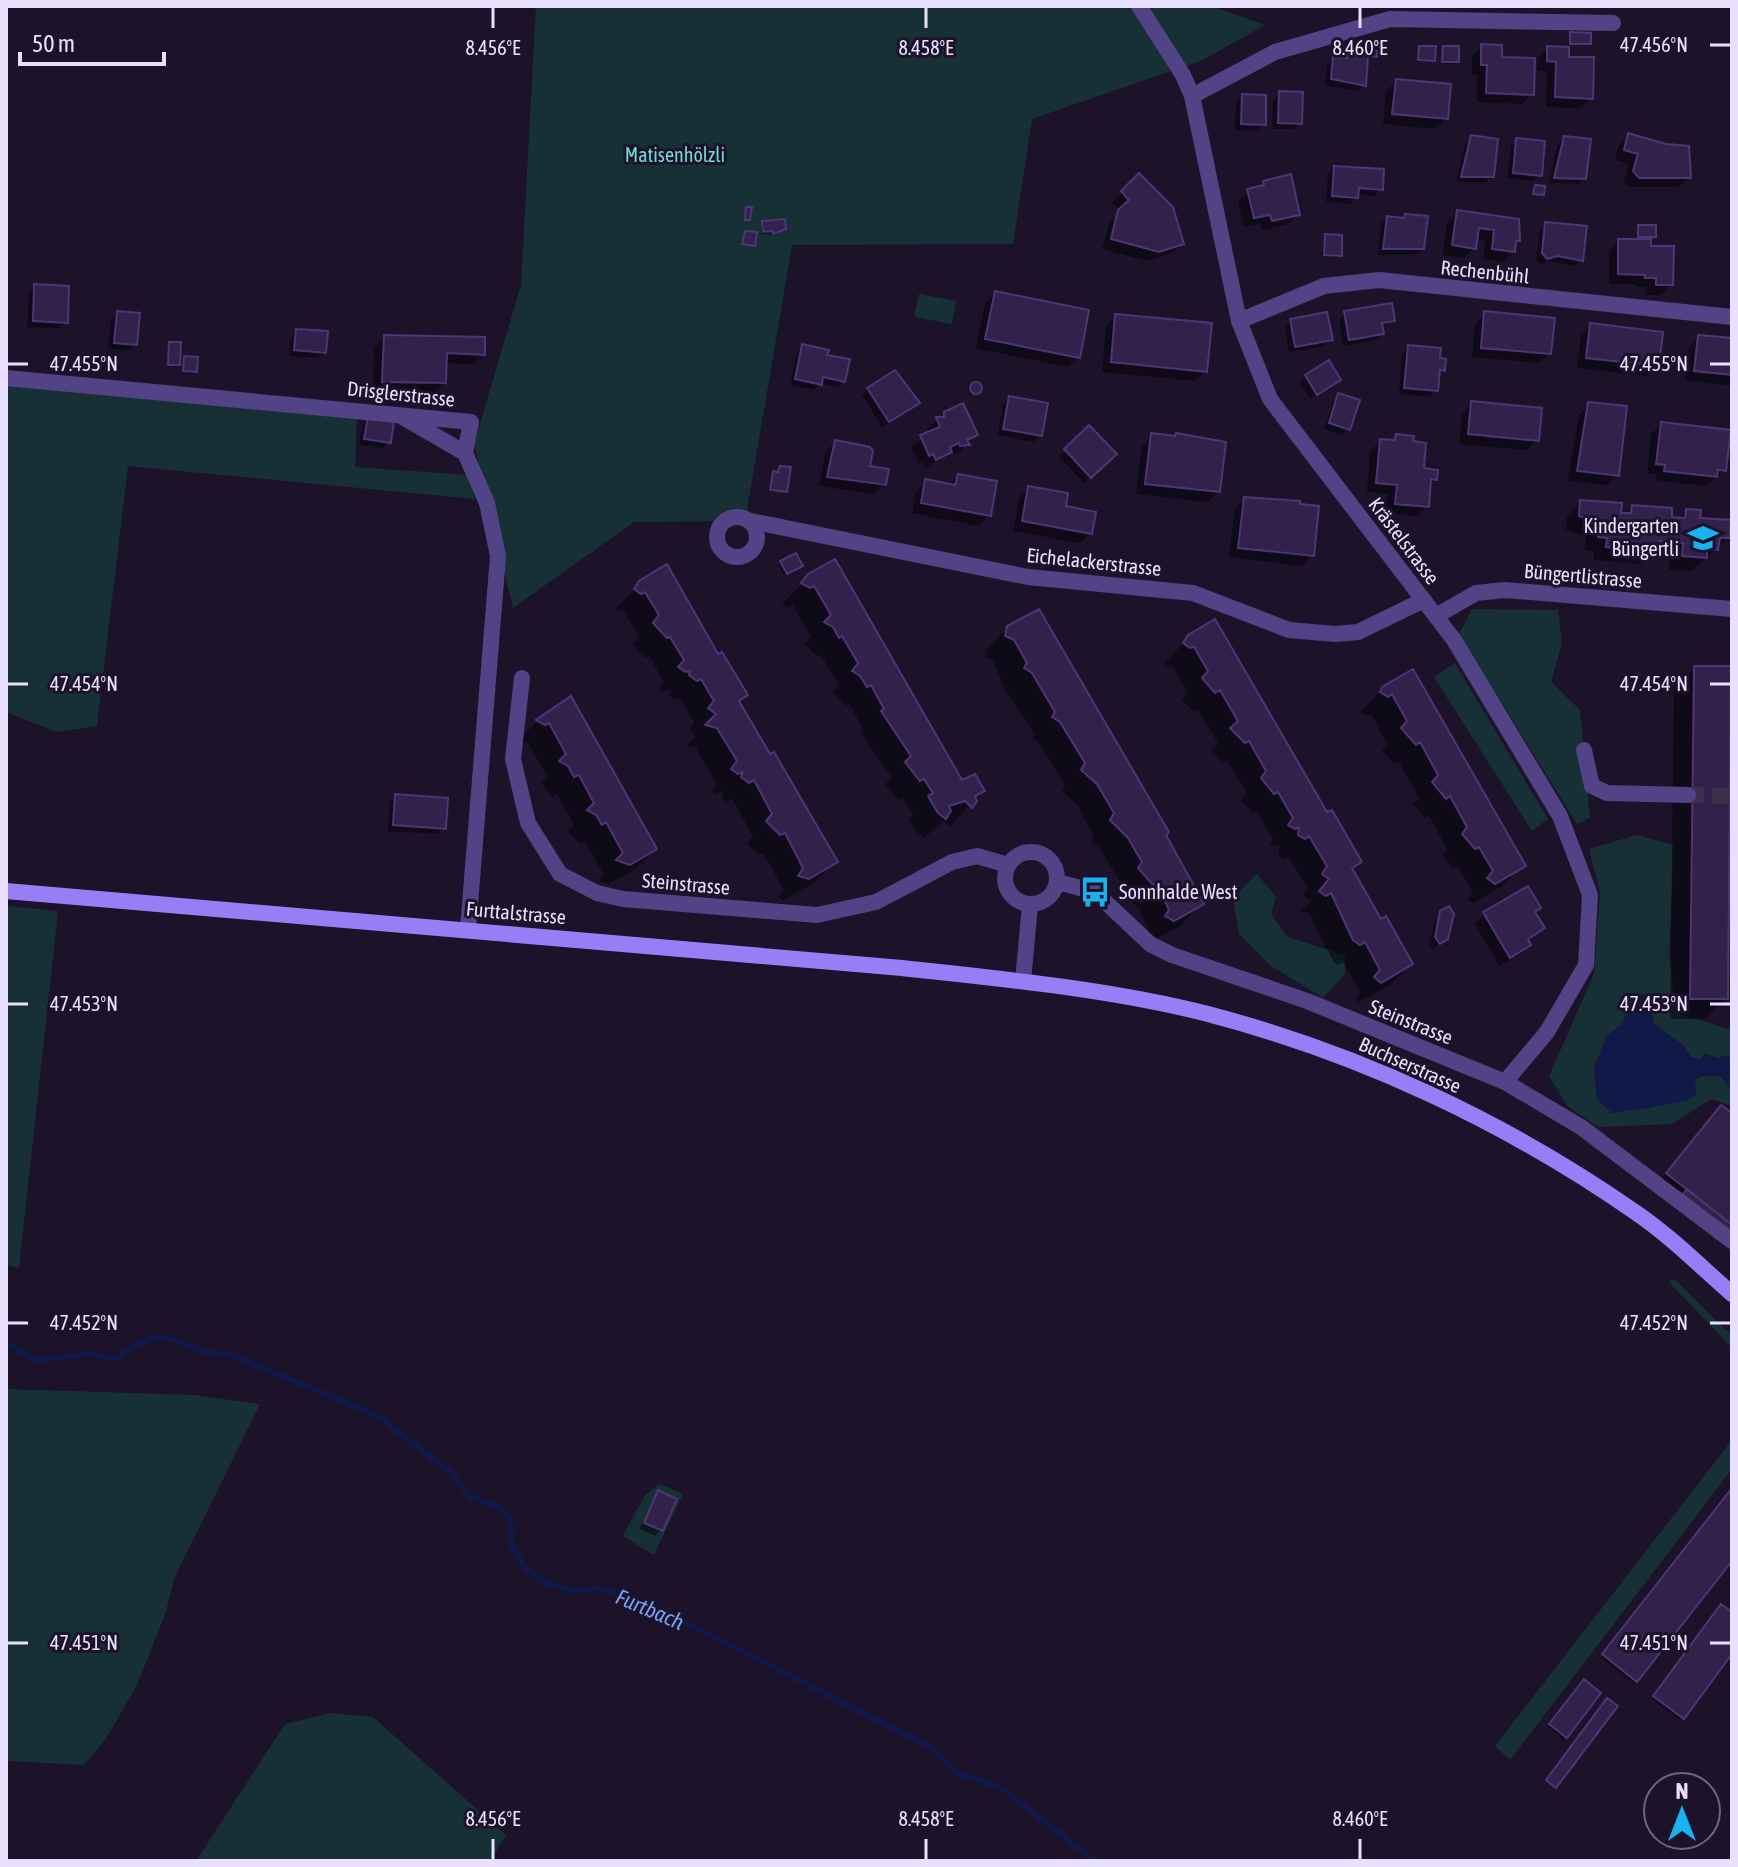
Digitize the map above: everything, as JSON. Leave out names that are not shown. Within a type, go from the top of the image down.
[{"type":"main road","name":"Furttalstrasse","points":[[6,891],[468,929],[1023,981]]},
{"type":"main road","name":"Buchserstrasse","points":[[1023,981],[1207,1014],[1366,1064],[1500,1128],[1636,1212],[1732,1294]]},
{"type":"street","name":"Krästelstrasse","points":[[1139,6],[1183,75],[1192,96],[1239,321],[1270,399],[1436,616],[1479,679],[1560,816],[1590,895],[1586,965],[1547,1032],[1505,1082]]},
{"type":"street","points":[[1192,96],[1275,52],[1390,19],[1613,23]]},
{"type":"street","name":"Rechenbühl","points":[[1239,321],[1324,286],[1379,280],[1732,317]]},
{"type":"street","name":"Drisglerstrasse","points":[[6,378],[471,422],[465,453],[487,503],[498,556],[468,929]]},
{"type":"street","points":[[396,413],[465,453]]},
{"type":"street","name":"Eichelackerstrasse","points":[[751,521],[1028,577],[1193,593],[1289,630],[1335,634],[1358,632],[1424,600]]},
{"type":"street","name":"Büngertlistrasse","points":[[1436,616],[1476,593],[1505,590],[1732,609]]},
{"type":"street","name":"Steinstrasse","points":[[522,678],[513,759],[528,823],[560,874],[597,893],[623,899],[817,915],[876,902],[952,862],[977,856],[1008,865],[1022,853],[1039,853],[1054,864],[1058,882],[1095,892],[1150,944],[1172,955],[1307,1001],[1505,1082],[1581,1127],[1732,1241]]},
{"type":"street","points":[[1584,750],[1592,786],[1607,793],[1688,795]]},
{"type":"street","points":[[1008,865],[1006,888],[1014,899],[1030,905],[1048,898],[1058,882]]},
{"type":"street","points":[[1023,981],[1030,905]]},
{"type":"green space","name":"Matisenhölzli","points":[[536,6],[1211,6],[1265,25],[1203,60],[1032,119],[1013,244],[792,245],[745,521],[634,522],[513,608],[474,444],[521,285]]},
{"type":"green space","points":[[919,294],[956,301],[952,324],[914,317]]},
{"type":"green space","points":[[6,384],[357,413],[355,467],[469,475],[475,499],[128,466],[97,726],[57,732],[6,712]]},
{"type":"green space","points":[[1472,609],[1558,610],[1562,643],[1551,682],[1580,710],[1590,818],[1577,824],[1459,634]]},
{"type":"green space","points":[[1455,663],[1548,819],[1532,831],[1434,677]]},
{"type":"green space","points":[[1636,835],[1674,845],[1669,954],[1677,1013],[1732,1030],[1732,1060],[1727,1056],[1718,1058],[1705,1054],[1701,1059],[1691,1057],[1684,1046],[1653,1023],[1651,997],[1634,996],[1623,1023],[1606,1037],[1594,1069],[1612,1113],[1662,1104],[1702,1076],[1721,1077],[1732,1090],[1732,1106],[1711,1099],[1672,1124],[1598,1127],[1567,1106],[1549,1076],[1594,974],[1600,892],[1589,849]]},
{"type":"green space","points":[[1257,874],[1276,897],[1271,913],[1287,937],[1345,955],[1345,974],[1323,998],[1271,966],[1239,934],[1233,898]]},
{"type":"green space","points":[[6,906],[58,911],[19,1268],[6,1265]]},
{"type":"green space","points":[[1675,1279],[1732,1336],[1732,1348],[1668,1281]]},
{"type":"green space","points":[[6,1389],[194,1395],[260,1404],[174,1579],[166,1612],[137,1685],[106,1739],[84,1765],[6,1761]]},
{"type":"green space","points":[[1732,1440],[1732,1469],[1510,1760],[1495,1746]]},
{"type":"green space","points":[[660,1484],[683,1494],[654,1555],[623,1536],[645,1495]]},
{"type":"green space","points":[[330,1713],[373,1717],[506,1835],[490,1861],[196,1861],[285,1724]]},
{"type":"shaded area","points":[[1634,996],[1651,997],[1653,1023],[1684,1046],[1691,1057],[1701,1059],[1704,1054],[1718,1058],[1727,1056],[1732,1060],[1732,1090],[1721,1077],[1707,1074],[1695,1077],[1696,1094],[1687,1101],[1612,1113],[1597,1099],[1594,1069],[1606,1037],[1623,1023]]},
{"type":"building","points":[[1570,32],[1591,33],[1591,44],[1570,44]]},
{"type":"building","points":[[1481,44],[1502,45],[1502,57],[1535,58],[1534,95],[1486,93],[1487,65],[1481,65]]},
{"type":"building","points":[[1419,46],[1436,46],[1435,61],[1418,60]]},
{"type":"building","points":[[1443,46],[1459,46],[1459,62],[1442,62]]},
{"type":"building","points":[[1547,46],[1569,47],[1569,57],[1594,57],[1593,99],[1555,97],[1556,62],[1547,61]]},
{"type":"building","points":[[1367,50],[1377,51],[1377,57],[1368,56],[1366,86],[1331,79],[1333,56],[1347,58],[1348,51],[1367,53]]},
{"type":"building","points":[[1396,79],[1451,84],[1448,119],[1392,114]]},
{"type":"building","points":[[1279,91],[1303,92],[1302,124],[1278,123]]},
{"type":"building","points":[[1242,94],[1266,95],[1266,125],[1241,124]]},
{"type":"building","points":[[1628,133],[1666,144],[1689,146],[1691,178],[1639,178],[1633,171],[1638,154],[1624,150]]},
{"type":"building","points":[[1471,135],[1498,139],[1494,177],[1461,177]]},
{"type":"building","points":[[1564,136],[1591,139],[1586,179],[1554,178]]},
{"type":"building","points":[[1516,138],[1545,141],[1542,176],[1513,173]]},
{"type":"building","points":[[1334,166],[1384,169],[1383,190],[1359,188],[1358,198],[1332,196]]},
{"type":"building","points":[[1139,173],[1173,207],[1184,244],[1159,252],[1111,239],[1118,210],[1129,200],[1121,191]]},
{"type":"building","points":[[1291,174],[1300,215],[1272,221],[1270,215],[1254,218],[1247,189],[1264,185],[1263,181]]},
{"type":"building","points":[[1535,185],[1545,186],[1544,195],[1533,194]]},
{"type":"building","points":[[746,207],[752,207],[750,220],[745,220]]},
{"type":"building","points":[[1457,210],[1519,219],[1520,241],[1516,241],[1515,252],[1492,249],[1494,230],[1479,228],[1476,249],[1452,245]]},
{"type":"building","points":[[1405,214],[1428,216],[1424,249],[1383,249],[1387,216],[1404,218]]},
{"type":"building","points":[[785,219],[786,229],[773,234],[772,231],[763,232],[762,221]]},
{"type":"building","points":[[1545,222],[1587,226],[1583,261],[1558,256],[1547,259],[1542,253]]},
{"type":"building","points":[[1638,225],[1656,225],[1656,237],[1638,237]]},
{"type":"building","points":[[745,231],[757,232],[755,246],[742,244]]},
{"type":"building","points":[[1325,234],[1342,235],[1342,256],[1324,255]]},
{"type":"building","points":[[1618,239],[1651,239],[1651,246],[1674,246],[1673,285],[1656,285],[1656,278],[1645,278],[1645,275],[1618,274]]},
{"type":"building","points":[[34,284],[69,286],[68,323],[33,321]]},
{"type":"building","points":[[995,291],[1089,310],[1080,358],[985,339]]},
{"type":"building","points":[[1392,303],[1395,321],[1382,323],[1384,334],[1349,340],[1344,311]]},
{"type":"building","points":[[117,311],[140,313],[137,345],[114,343]]},
{"type":"building","points":[[1484,311],[1555,318],[1551,354],[1481,348]]},
{"type":"building","points":[[1327,312],[1333,340],[1295,347],[1290,319]]},
{"type":"building","points":[[1115,314],[1212,323],[1207,372],[1111,362]]},
{"type":"building","points":[[1590,323],[1663,332],[1659,366],[1586,358]]},
{"type":"building","points":[[296,329],[328,331],[326,353],[294,350]]},
{"type":"building","points":[[384,335],[485,337],[485,355],[447,353],[446,383],[382,382]]},
{"type":"building","points":[[1698,335],[1732,338],[1732,375],[1694,371]]},
{"type":"building","points":[[169,342],[181,342],[180,365],[168,365]]},
{"type":"building","points":[[802,344],[829,350],[827,355],[850,359],[845,382],[823,377],[822,385],[795,379]]},
{"type":"building","points":[[1408,345],[1441,348],[1440,358],[1446,359],[1445,371],[1440,370],[1438,391],[1404,388]]},
{"type":"building","points":[[184,356],[198,357],[197,372],[183,371]]},
{"type":"building","points":[[1329,360],[1341,380],[1317,395],[1305,375]]},
{"type":"building","points":[[895,370],[920,403],[889,422],[867,388]]},
{"type":"building","points":[[976,382],[982,388],[976,394],[970,388]]},
{"type":"building","points":[[1338,393],[1360,400],[1350,430],[1329,423]]},
{"type":"building","points":[[1009,396],[1048,403],[1042,436],[1003,429]]},
{"type":"building","points":[[1471,401],[1542,408],[1539,441],[1468,434]]},
{"type":"building","points":[[1588,402],[1627,406],[1619,476],[1577,471]]},
{"type":"building","points":[[963,403],[978,435],[967,440],[970,445],[960,446],[959,443],[950,447],[952,452],[936,460],[933,454],[929,456],[920,435],[940,427],[936,417],[944,417],[944,412]]},
{"type":"building","points":[[368,416],[394,420],[391,443],[364,439]]},
{"type":"building","points":[[1661,422],[1731,430],[1726,471],[1718,470],[1717,477],[1664,471],[1665,465],[1656,464]]},
{"type":"building","points":[[1089,425],[1117,454],[1091,478],[1064,449]]},
{"type":"building","points":[[1151,433],[1175,436],[1176,433],[1226,442],[1220,492],[1145,484]]},
{"type":"building","points":[[1396,434],[1414,436],[1413,441],[1426,443],[1424,468],[1438,470],[1437,480],[1431,479],[1429,507],[1395,504],[1397,485],[1376,483],[1380,439],[1395,440]]},
{"type":"building","points":[[835,440],[870,447],[873,451],[870,466],[889,469],[886,485],[827,477]]},
{"type":"building","points":[[780,466],[791,467],[787,492],[770,490],[773,471],[778,472]]},
{"type":"building","points":[[958,474],[997,481],[991,516],[921,503],[925,479],[955,485]]},
{"type":"building","points":[[1028,486],[1068,493],[1066,506],[1096,512],[1092,534],[1022,521]]},
{"type":"building","points":[[1244,497],[1300,501],[1300,504],[1319,506],[1314,556],[1238,548]]},
{"type":"building","points":[[1580,500],[1622,503],[1621,513],[1631,513],[1632,505],[1672,508],[1672,517],[1685,518],[1686,509],[1701,510],[1700,518],[1731,520],[1730,538],[1720,538],[1718,550],[1707,549],[1707,558],[1682,556],[1683,543],[1660,541],[1659,552],[1606,547],[1607,538],[1598,537],[1599,523],[1579,516]]},
{"type":"building","points":[[796,553],[803,566],[787,574],[780,561]]},
{"type":"building","points":[[835,559],[962,780],[975,774],[985,791],[975,796],[977,801],[972,808],[965,801],[949,806],[951,811],[946,819],[938,813],[928,796],[933,793],[924,779],[920,781],[905,762],[911,756],[881,711],[884,709],[871,685],[867,687],[860,676],[852,671],[858,663],[842,636],[839,638],[833,627],[824,622],[831,615],[814,586],[810,588],[801,583],[808,574]]},
{"type":"building","points":[[667,564],[718,654],[722,652],[748,695],[739,701],[770,754],[774,752],[838,862],[809,879],[798,876],[803,868],[785,833],[780,835],[766,821],[772,814],[754,780],[749,783],[741,777],[743,772],[738,774],[731,769],[737,761],[717,728],[705,725],[716,714],[708,708],[714,701],[701,679],[697,681],[689,675],[690,671],[678,667],[684,660],[670,637],[667,638],[653,623],[659,615],[645,592],[641,594],[634,589],[639,581]]},
{"type":"building","points":[[1039,609],[1169,832],[1166,835],[1204,904],[1174,921],[1165,916],[1169,910],[1157,883],[1153,885],[1138,868],[1142,862],[1128,838],[1110,820],[1114,813],[1097,784],[1081,770],[1085,763],[1060,722],[1052,717],[1055,712],[1032,673],[1024,668],[1027,663],[1014,640],[1005,636],[1007,626]]},
{"type":"building","points":[[1215,619],[1327,812],[1332,810],[1362,862],[1352,868],[1381,919],[1386,916],[1413,964],[1381,983],[1374,977],[1380,970],[1365,942],[1360,945],[1353,940],[1331,893],[1326,896],[1319,891],[1329,879],[1322,874],[1327,866],[1309,836],[1305,839],[1298,835],[1299,827],[1295,829],[1288,825],[1293,818],[1278,792],[1274,794],[1261,778],[1266,771],[1249,741],[1245,743],[1230,728],[1238,721],[1220,690],[1215,693],[1202,678],[1208,671],[1194,647],[1183,643],[1188,635]]},
{"type":"building","points":[[1694,666],[1731,666],[1728,999],[1690,999]]},
{"type":"building","points":[[1413,669],[1526,866],[1495,884],[1487,878],[1493,871],[1479,847],[1475,849],[1462,834],[1467,827],[1450,796],[1446,799],[1432,782],[1438,775],[1420,742],[1416,745],[1401,728],[1407,721],[1392,694],[1388,697],[1380,692],[1382,687]]},
{"type":"building","points":[[571,696],[657,849],[630,865],[616,860],[623,853],[606,822],[602,825],[596,815],[587,810],[594,803],[579,775],[574,777],[568,766],[559,761],[566,754],[549,723],[545,725],[536,720]]},
{"type":"building","points":[[395,794],[448,798],[446,829],[393,825]]},
{"type":"building","points":[[1528,886],[1541,908],[1535,912],[1545,928],[1528,939],[1531,945],[1510,958],[1483,912]]},
{"type":"building","points":[[1449,906],[1454,914],[1448,939],[1440,944],[1435,937],[1440,911]]},
{"type":"building","points":[[1721,1105],[1732,1113],[1732,1225],[1666,1173]]},
{"type":"building","points":[[1687,1189],[1732,1225],[1732,1244],[1678,1200]]},
{"type":"building","points":[[1732,1488],[1732,1561],[1637,1682],[1602,1654]]},
{"type":"building","points":[[658,1490],[677,1499],[663,1531],[644,1523]]},
{"type":"building","points":[[1721,1604],[1732,1612],[1732,1654],[1684,1719],[1653,1696]]},
{"type":"building","points":[[1584,1679],[1601,1693],[1567,1738],[1549,1724]]},
{"type":"building","points":[[1607,1698],[1618,1706],[1556,1788],[1546,1780]]},
{"type":"waterway","name":"Furtbach","points":[[6,1342],[35,1360],[89,1354],[117,1359],[150,1339],[174,1340],[211,1353],[229,1354],[376,1415],[451,1472],[470,1497],[497,1506],[510,1519],[511,1543],[525,1568],[548,1584],[574,1591],[598,1588],[653,1606],[929,1746],[959,1774],[1000,1787],[1095,1861]]},
{"type":"tunnel","points":[[1688,795],[1732,796]]},
{"type":"place","name":"Kindergarten Büngertli","points":[[1703,538]]},
{"type":"place","name":"Sonnhalde West","points":[[1095,892]]}]
